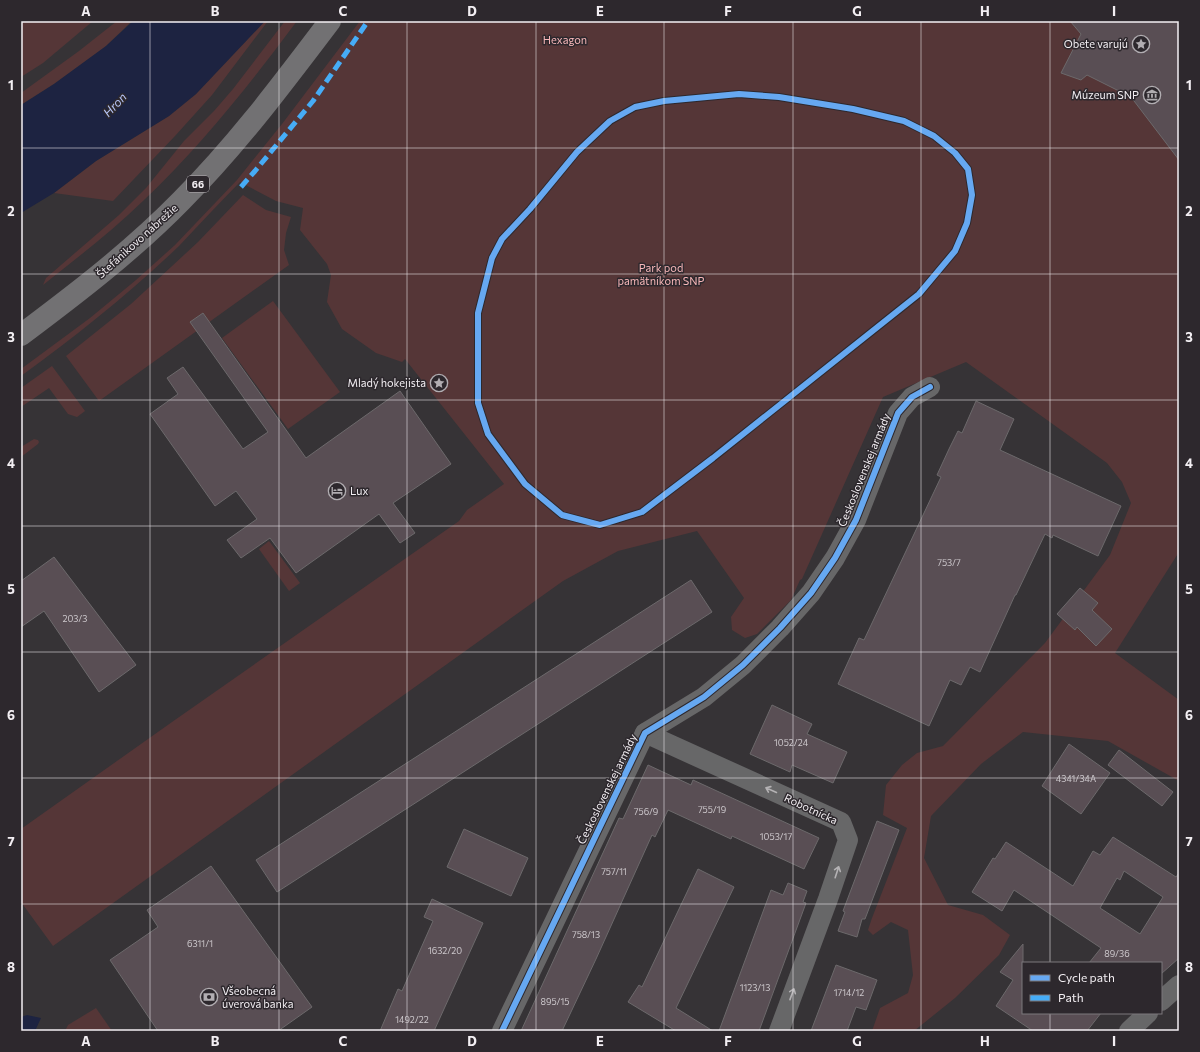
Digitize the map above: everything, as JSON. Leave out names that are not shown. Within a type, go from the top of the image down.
[{"type":"main road","name":"Štefánikovo nábrežie","points":[[21,335],[105,270],[181,201],[222,157],[257,116],[330,21]]},
{"type":"street","name":"Československej armády","points":[[502,1031],[645,733],[704,697],[743,665],[780,628],[811,593],[835,558],[856,520],[898,413],[912,397],[930,387]]},
{"type":"street","name":"Robotnícka","points":[[645,733],[841,822],[848,840],[828,899],[779,1031]]},
{"type":"street","points":[[1162,1000],[1179,985]]},
{"type":"street","points":[[1129,1031],[1147,1014]]},
{"type":"green space","points":[[21,21],[93,21],[43,63],[21,77]]},
{"type":"green space","points":[[117,21],[132,21],[105,47],[54,84],[21,105],[21,93]]},
{"type":"green space","points":[[265,21],[268,21],[212,95],[113,201],[54,193],[96,161],[169,116],[196,94]]},
{"type":"green space","points":[[285,21],[297,21],[243,91],[185,159],[119,223],[43,285],[46,278],[119,215],[146,188],[184,141],[214,111],[233,89]]},
{"type":"green space","name":"Park pod pamätníkom SNP","points":[[360,21],[1179,21],[1179,552],[1115,653],[1179,700],[1179,781],[1108,741],[1023,732],[981,764],[931,816],[924,858],[948,905],[983,915],[1010,935],[999,955],[955,998],[914,1031],[872,1031],[880,1008],[908,993],[913,975],[908,930],[891,922],[873,935],[868,930],[907,828],[883,815],[886,785],[902,765],[917,753],[943,746],[1045,643],[1110,555],[1131,503],[1122,482],[1107,463],[966,362],[883,397],[802,579],[800,580],[791,600],[757,634],[745,638],[732,630],[731,617],[744,598],[697,531],[618,551],[563,581],[53,946],[21,902],[21,829],[459,521],[467,510],[504,484],[405,359],[402,362],[376,353],[342,329],[327,302],[331,275],[327,264],[300,230],[303,208],[276,201],[240,182],[179,246],[141,281],[82,330],[21,376],[21,369],[90,318],[175,245],[237,180],[282,124]]},
{"type":"green space","points":[[243,195],[266,210],[291,217],[286,233],[284,250],[289,265],[99,401],[66,356],[131,304],[198,242]]},
{"type":"green space","points":[[273,301],[340,392],[288,429],[222,338]]},
{"type":"green space","points":[[52,366],[85,411],[77,417],[68,414],[49,388],[21,407],[21,388]]},
{"type":"green space","points":[[34,439],[38,440],[38,444],[21,457],[21,447]]},
{"type":"green space","points":[[269,541],[300,583],[289,591],[259,549]]},
{"type":"green space","points":[[96,1008],[112,1031],[65,1031],[68,1025]]},
{"type":"water","name":"Hron","points":[[133,21],[265,21],[196,94],[169,116],[96,161],[54,193],[21,213],[21,105],[54,84],[106,46]]},
{"type":"water","points":[[27,1015],[41,1018],[35,1031],[21,1031],[21,1017]]},
{"type":"building","points":[[1070,21],[1179,21],[1179,160],[1131,97],[1087,75],[1081,80],[1061,73],[1081,34]]},
{"type":"building","points":[[203,313],[306,458],[400,391],[451,464],[393,503],[415,533],[400,543],[379,514],[296,573],[270,538],[241,558],[227,540],[257,519],[236,491],[215,506],[150,414],[178,394],[167,378],[183,367],[243,449],[268,432],[190,322]]},
{"type":"building","points":[[976,401],[1014,419],[1000,450],[1121,506],[1098,556],[1053,535],[1052,538],[1045,534],[980,672],[970,667],[961,685],[950,680],[929,726],[838,684],[859,638],[864,640],[941,477],[937,475],[949,449],[958,431],[962,433]]},
{"type":"building","points":[[54,557],[136,665],[99,692],[44,611],[21,627],[21,581]]},
{"type":"building","points":[[691,580],[712,612],[277,892],[256,860]]},
{"type":"building","points":[[1080,588],[1098,603],[1092,610],[1112,629],[1096,646],[1077,627],[1075,630],[1057,614]]},
{"type":"building","points":[[772,705],[812,724],[807,734],[847,752],[833,783],[792,765],[790,772],[750,754]]},
{"type":"building","points":[[1069,744],[1110,773],[1081,814],[1042,786]]},
{"type":"building","points":[[1119,750],[1173,792],[1162,806],[1108,765]]},
{"type":"building","points":[[648,765],[691,785],[693,780],[819,838],[804,869],[732,836],[731,839],[668,810],[655,837],[652,835],[562,1031],[521,1031],[619,818],[623,819]]},
{"type":"building","points":[[877,821],[899,830],[865,919],[862,919],[857,937],[838,931],[845,912],[843,911]]},
{"type":"building","points":[[464,829],[528,858],[511,896],[447,867]]},
{"type":"building","points":[[1113,837],[1176,877],[1179,873],[1179,958],[1162,973],[1162,962],[1090,962],[1101,948],[1014,890],[1002,911],[972,892],[993,858],[995,859],[1006,842],[1073,886],[1093,851],[1100,855]],"holes":[[[1124,871],[1163,897],[1140,934],[1100,908],[1117,878],[1120,880]]]},
{"type":"building","points":[[211,866],[312,1007],[278,1031],[158,1031],[110,960],[158,927],[147,910]]},
{"type":"building","points":[[698,869],[734,887],[676,1008],[713,1031],[676,1031],[628,1002],[639,985],[642,987]]},
{"type":"building","points":[[788,883],[807,891],[803,902],[806,903],[759,1031],[719,1031],[771,890],[783,895]]},
{"type":"building","points":[[432,899],[483,923],[434,1031],[380,1031],[398,989],[402,991],[433,921],[424,917]]},
{"type":"building","points":[[1023,944],[1022,1014],[1100,1014],[1087,1031],[1033,1031],[996,1006],[1013,980],[1000,972]]},
{"type":"building","points":[[836,965],[877,980],[866,1010],[856,1007],[847,1031],[811,1031]]},
{"type":"marked path","points":[[241,187],[313,101],[368,21]]},
{"type":"cycle path","points":[[739,94],[779,97],[853,109],[904,121],[934,136],[955,153],[968,169],[972,195],[967,223],[955,251],[919,294],[713,458],[642,512],[600,525],[562,515],[525,484],[488,434],[478,403],[478,313],[492,258],[502,239],[530,209],[577,152],[610,121],[635,107],[664,101],[739,94]]},
{"type":"cycle path","points":[[502,1031],[645,733],[704,697],[743,665],[780,628],[811,593],[835,558],[856,520],[898,413],[912,397],[930,387]]},
{"type":"place","name":"Obete varujú","points":[[1141,44]]},
{"type":"place","name":"Múzeum SNP","points":[[1152,95]]},
{"type":"place","name":"Mladý hokejista","points":[[439,383]]},
{"type":"place","name":"Lux","points":[[337,491]]},
{"type":"place","name":"Všeobecná úverová banka","points":[[209,997]]},
{"type":"park label","name":"Hexagon","points":[[565,40]]}]
